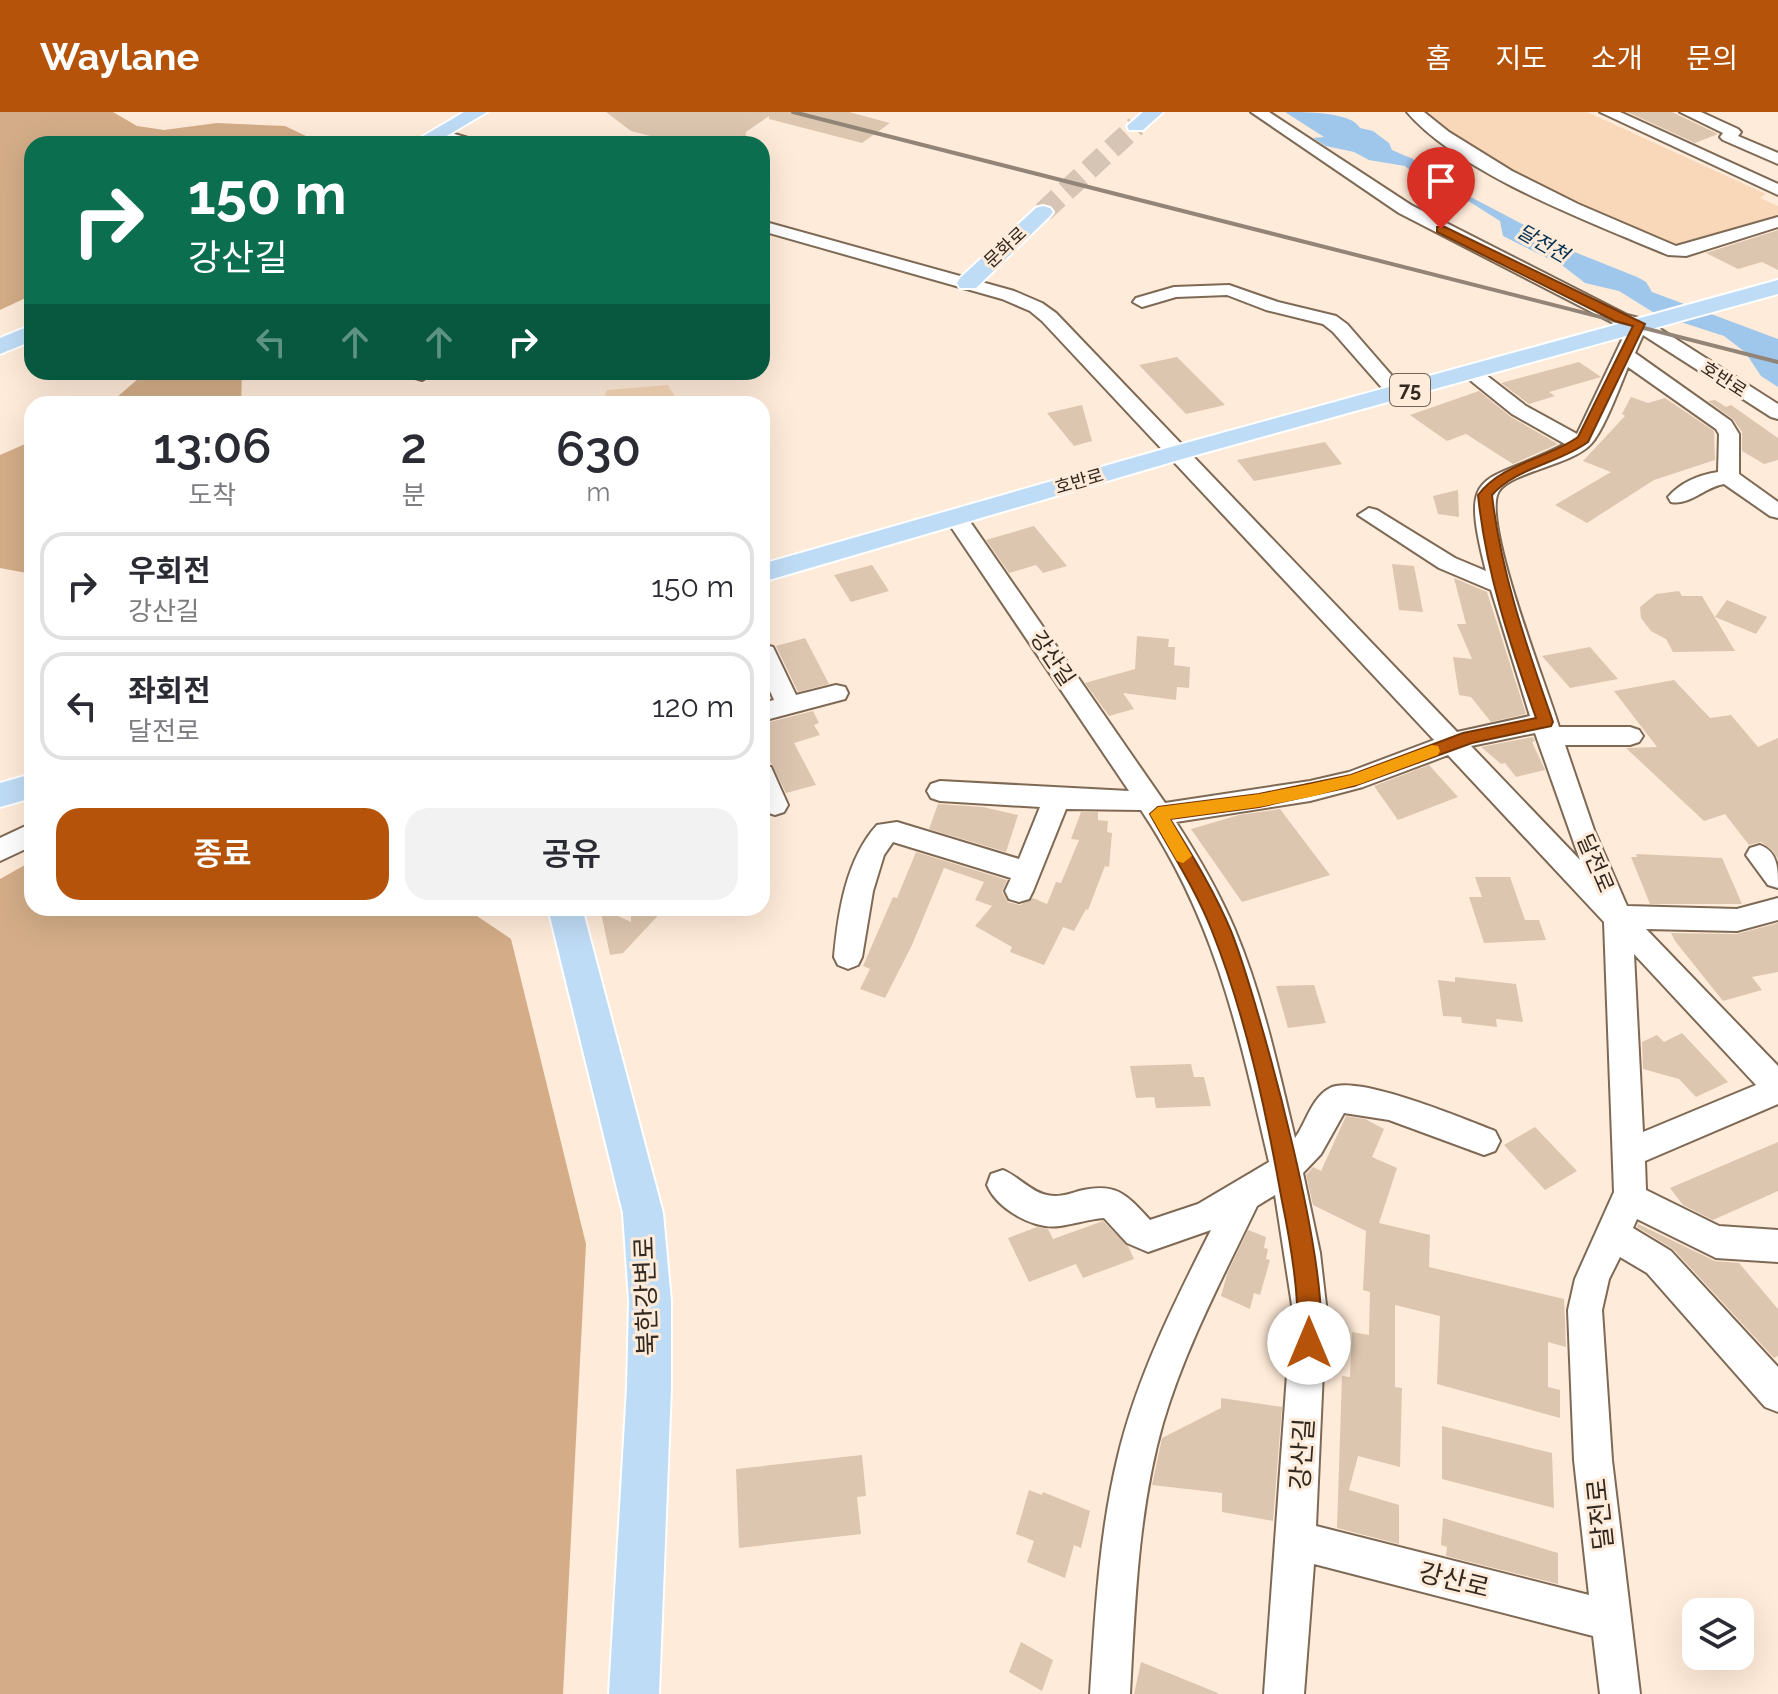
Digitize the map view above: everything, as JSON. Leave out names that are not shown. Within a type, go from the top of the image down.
[{"type":"main road","points":[[434,136],[478,112]]},
{"type":"main road","points":[[1136,126],[1154,112]]},
{"type":"main road","name":"문화로","points":[[968,283],[1043,212]]},
{"type":"main road","name":"75","points":[[1639,324],[1771,291]]},
{"type":"main road","name":"호반로","points":[[770,571],[1639,324]]},
{"type":"main road","points":[[0,347],[24,336]]},
{"type":"main road","points":[[0,775],[24,769]]},
{"type":"main road","points":[[0,795],[24,788]]},
{"type":"main road","name":"북한강변로","points":[[567,916],[643,1213],[650,1301],[649,1388],[634,1694]]},
{"type":"street","points":[[1259,112],[1429,223],[1620,319],[1639,324],[1626,356],[1579,444],[1519,410],[1470,372]]},
{"type":"street","points":[[1415,112],[1469,151],[1531,187],[1674,251],[1686,251],[1778,222]]},
{"type":"street","points":[[1608,112],[1778,190]]},
{"type":"street","points":[[1688,112],[1734,133],[1728,137],[1778,159]]},
{"type":"street","points":[[438,134],[445,136]]},
{"type":"street","points":[[770,228],[968,283],[1023,301],[1049,317],[1454,742],[1778,1089],[1631,1152]]},
{"type":"street","points":[[1142,302],[1174,292],[1229,290],[1272,306],[1329,320],[1340,328],[1397,393]]},
{"type":"street","name":"호반로","points":[[1639,324],[1778,413]]},
{"type":"street","points":[[1626,356],[1728,429],[1726,468],[1729,477],[1778,511]]},
{"type":"street","name":"달전로","points":[[1579,444],[1502,478],[1488,490],[1484,502],[1511,623],[1581,830],[1618,917],[1631,1152],[1629,1198],[1587,1293],[1585,1310],[1593,1460],[1620,1694]]},
{"type":"street","points":[[1679,497],[1703,481],[1729,477]]},
{"type":"street","points":[[1369,515],[1447,563],[1502,586]]},
{"type":"street","name":"강산길","points":[[956,518],[1154,807],[1192,870],[1237,972],[1286,1167],[1303,1253],[1309,1305],[1284,1694]]},
{"type":"street","points":[[770,664],[789,705]]},
{"type":"street","points":[[770,710],[836,693]]},
{"type":"street","points":[[940,791],[1154,807],[1259,801],[1354,780],[1454,742],[1547,729],[1630,736]]},
{"type":"street","points":[[770,793],[775,805]]},
{"type":"street","points":[[848,957],[861,883],[879,838],[886,832],[897,832],[1023,881],[1057,799]]},
{"type":"street","points":[[0,851],[24,838]]},
{"type":"street","points":[[1760,855],[1778,877]]},
{"type":"street","points":[[1618,917],[1737,920],[1778,909]]},
{"type":"street","points":[[1003,1185],[1038,1209],[1049,1211],[1096,1203],[1113,1204],[1139,1232],[1148,1236],[1200,1217],[1246,1195],[1286,1167],[1315,1138],[1332,1104],[1339,1098],[1389,1106],[1484,1141]]},
{"type":"street","points":[[1110,1694],[1119,1548],[1146,1422],[1191,1308],[1246,1195]]},
{"type":"street","points":[[1629,1198],[1716,1242],[1778,1246]]},
{"type":"street","points":[[1614,1235],[1659,1262],[1778,1394]]},
{"type":"street","name":"강산로","points":[[1296,1540],[1611,1621]]},
{"type":"shaded area","points":[[0,112],[113,112],[137,126],[164,130],[217,123],[285,126],[306,136],[24,136],[24,299],[0,310]]},
{"type":"shaded area","points":[[1587,112],[1766,194],[1760,198],[1778,206],[1778,219],[1684,250],[1580,207],[1517,175],[1424,114]]},
{"type":"shaded area","points":[[137,380],[242,380],[241,396],[118,396]]},
{"type":"shaded area","points":[[668,385],[674,396],[604,396],[607,390]]},
{"type":"shaded area","points":[[24,444],[24,572],[0,568],[0,455]]},
{"type":"shaded area","points":[[24,866],[24,916],[477,916],[511,939],[586,1244],[563,1694],[0,1694],[0,879]]},
{"type":"water","name":"달전천","points":[[1285,112],[1327,114],[1348,119],[1360,128],[1373,131],[1389,143],[1392,150],[1413,159],[1440,181],[1557,245],[1637,277],[1646,282],[1652,292],[1778,339],[1778,387],[1761,376],[1745,352],[1724,336],[1656,314],[1619,291],[1585,283],[1563,266],[1503,236],[1500,221],[1470,202],[1429,186],[1405,166],[1369,160],[1354,152],[1326,146],[1313,138],[1324,137]]},
{"type":"building","points":[[606,112],[849,112],[890,123],[862,143],[769,119],[769,116],[746,132],[746,136],[650,136],[631,131]]},
{"type":"building","points":[[1627,112],[1672,112],[1718,134],[1695,143]]},
{"type":"building","points":[[1778,230],[1778,270],[1762,262],[1738,269],[1706,253]]},
{"type":"building","points":[[1177,357],[1225,405],[1186,414],[1139,365]]},
{"type":"building","points":[[1579,362],[1601,377],[1549,392],[1555,396],[1529,404],[1501,383]]},
{"type":"building","points":[[1479,391],[1511,417],[1558,444],[1513,464],[1466,434],[1447,441],[1410,415]]},
{"type":"building","points":[[1631,397],[1648,403],[1665,398],[1714,431],[1715,460],[1654,480],[1587,523],[1555,505],[1611,472],[1583,461],[1625,416],[1622,414]]},
{"type":"building","points":[[1715,400],[1726,407],[1731,405],[1778,438],[1778,460],[1764,464],[1742,451],[1742,432],[1733,419],[1708,401]]},
{"type":"building","points":[[1082,405],[1092,441],[1074,446],[1047,413]]},
{"type":"building","points":[[1325,442],[1342,464],[1254,481],[1237,460]]},
{"type":"building","points":[[1458,490],[1459,517],[1438,514],[1433,496]]},
{"type":"building","points":[[1034,526],[1067,566],[1043,573],[1036,565],[1009,573],[986,540]]},
{"type":"building","points":[[1392,564],[1414,566],[1423,612],[1399,610]]},
{"type":"building","points":[[872,565],[889,591],[851,602],[834,575]]},
{"type":"building","points":[[1454,578],[1487,592],[1526,714],[1491,722],[1471,697],[1459,695],[1453,657],[1472,659],[1457,624],[1466,624]]},
{"type":"building","points":[[1679,591],[1682,596],[1702,596],[1735,651],[1673,652],[1666,639],[1651,631],[1641,618],[1640,607],[1656,594]]},
{"type":"building","points":[[1727,600],[1767,617],[1756,634],[1715,617]]},
{"type":"building","points":[[1137,636],[1169,639],[1168,647],[1175,647],[1174,665],[1190,667],[1189,688],[1177,687],[1176,700],[1123,693],[1134,709],[1109,716],[1085,683],[1135,669]]},
{"type":"building","points":[[805,638],[829,684],[798,692],[776,646]]},
{"type":"building","points":[[1590,647],[1618,679],[1570,688],[1542,656]]},
{"type":"building","points":[[1674,680],[1710,718],[1731,715],[1758,747],[1778,738],[1778,859],[1761,842],[1749,845],[1725,814],[1704,821],[1626,748],[1657,747],[1614,691]]},
{"type":"building","points":[[813,711],[819,723],[814,725],[820,735],[794,743],[816,785],[786,793],[770,761],[770,722]]},
{"type":"building","points":[[1533,737],[1535,741],[1532,742],[1545,770],[1516,777],[1505,763],[1501,764],[1481,747]]},
{"type":"building","points":[[1429,765],[1458,797],[1398,820],[1374,786]]},
{"type":"building","points":[[938,804],[983,807],[1018,815],[1006,852],[929,829]]},
{"type":"building","points":[[1280,809],[1330,875],[1242,902],[1191,829],[1239,815]]},
{"type":"building","points":[[1081,812],[1098,812],[1098,820],[1108,821],[1107,832],[1112,833],[1109,867],[1105,866],[1088,910],[1074,931],[1063,927],[1044,965],[1010,952],[1012,947],[975,926],[992,906],[975,900],[984,882],[944,868],[912,945],[885,998],[860,989],[870,969],[863,966],[916,852],[1007,880],[1002,892],[1008,902],[1020,905],[1033,898],[1047,904],[1056,882],[1061,883],[1079,840],[1071,839]]},
{"type":"building","points":[[1636,854],[1722,858],[1742,904],[1650,904],[1631,857],[1637,857]]},
{"type":"building","points":[[1475,877],[1510,877],[1525,920],[1539,920],[1546,940],[1484,943],[1469,897],[1482,897]]},
{"type":"building","points":[[602,916],[618,916],[631,922],[631,916],[658,916],[623,953],[610,955]]},
{"type":"building","points":[[1778,923],[1778,972],[1752,977],[1762,990],[1723,1001],[1671,933],[1737,934]]},
{"type":"building","points":[[1455,977],[1516,984],[1523,1022],[1496,1019],[1497,1027],[1462,1023],[1461,1017],[1443,1016],[1438,980],[1455,982]]},
{"type":"building","points":[[1314,985],[1326,1023],[1288,1028],[1276,986]]},
{"type":"building","points":[[1682,1033],[1728,1082],[1696,1097],[1679,1079],[1643,1069],[1642,1042],[1657,1035],[1664,1042]]},
{"type":"building","points":[[1191,1064],[1194,1077],[1204,1077],[1211,1106],[1156,1108],[1154,1097],[1136,1098],[1130,1066]]},
{"type":"building","points":[[1346,1116],[1365,1119],[1384,1129],[1372,1157],[1397,1168],[1379,1223],[1430,1235],[1429,1267],[1564,1299],[1566,1347],[1548,1342],[1548,1387],[1560,1390],[1560,1418],[1437,1384],[1440,1316],[1395,1305],[1395,1387],[1402,1388],[1400,1467],[1358,1456],[1349,1490],[1399,1505],[1399,1544],[1337,1528],[1342,1376],[1350,1377],[1352,1332],[1369,1335],[1370,1292],[1363,1290],[1366,1231],[1313,1205],[1306,1175],[1313,1167],[1321,1171]]},
{"type":"building","points":[[1535,1127],[1577,1171],[1545,1190],[1504,1145]]},
{"type":"building","points":[[1778,1142],[1778,1191],[1713,1220],[1683,1205],[1670,1188]]},
{"type":"building","points":[[1103,1221],[1128,1246],[1134,1259],[1083,1278],[1076,1264],[1029,1282],[1008,1238],[1037,1227],[1048,1229],[1053,1239]]},
{"type":"building","points":[[1638,1224],[1715,1261],[1739,1263],[1778,1309],[1778,1356],[1774,1358],[1673,1249],[1637,1227]]},
{"type":"building","points":[[1248,1230],[1266,1237],[1264,1248],[1268,1249],[1266,1259],[1270,1260],[1260,1295],[1254,1293],[1250,1309],[1221,1296],[1227,1274]]},
{"type":"building","points":[[1221,1398],[1282,1407],[1273,1521],[1222,1512],[1222,1493],[1152,1485],[1162,1438],[1221,1408]]},
{"type":"building","points":[[1442,1426],[1552,1453],[1554,1508],[1442,1479]]},
{"type":"building","points":[[862,1455],[866,1496],[857,1497],[861,1534],[739,1548],[736,1469]]},
{"type":"building","points":[[1029,1490],[1042,1495],[1043,1492],[1090,1511],[1081,1548],[1074,1545],[1065,1578],[1027,1562],[1034,1541],[1016,1534]]},
{"type":"building","points":[[1443,1518],[1558,1553],[1558,1584],[1446,1556],[1447,1547],[1441,1545]]},
{"type":"building","points":[[1021,1642],[1053,1660],[1042,1691],[1009,1672]]},
{"type":"building","points":[[1141,1662],[1218,1693],[1218,1694],[1134,1694]]},
{"type":"tunnel","points":[[1043,212],[1136,126]]},
{"type":"railway","points":[[793,112],[1778,362]]},
{"type":"slow traffic","points":[[1183,856],[1158,814],[1310,791],[1354,780],[1432,751]]},
{"type":"route","points":[[1309,1343],[1309,1305],[1303,1253],[1250,1014],[1221,930],[1192,870],[1158,814],[1310,791],[1354,780],[1469,737],[1545,722],[1511,623],[1490,543],[1485,495],[1497,481],[1570,450],[1584,440],[1639,324],[1620,319],[1441,229]]}]
